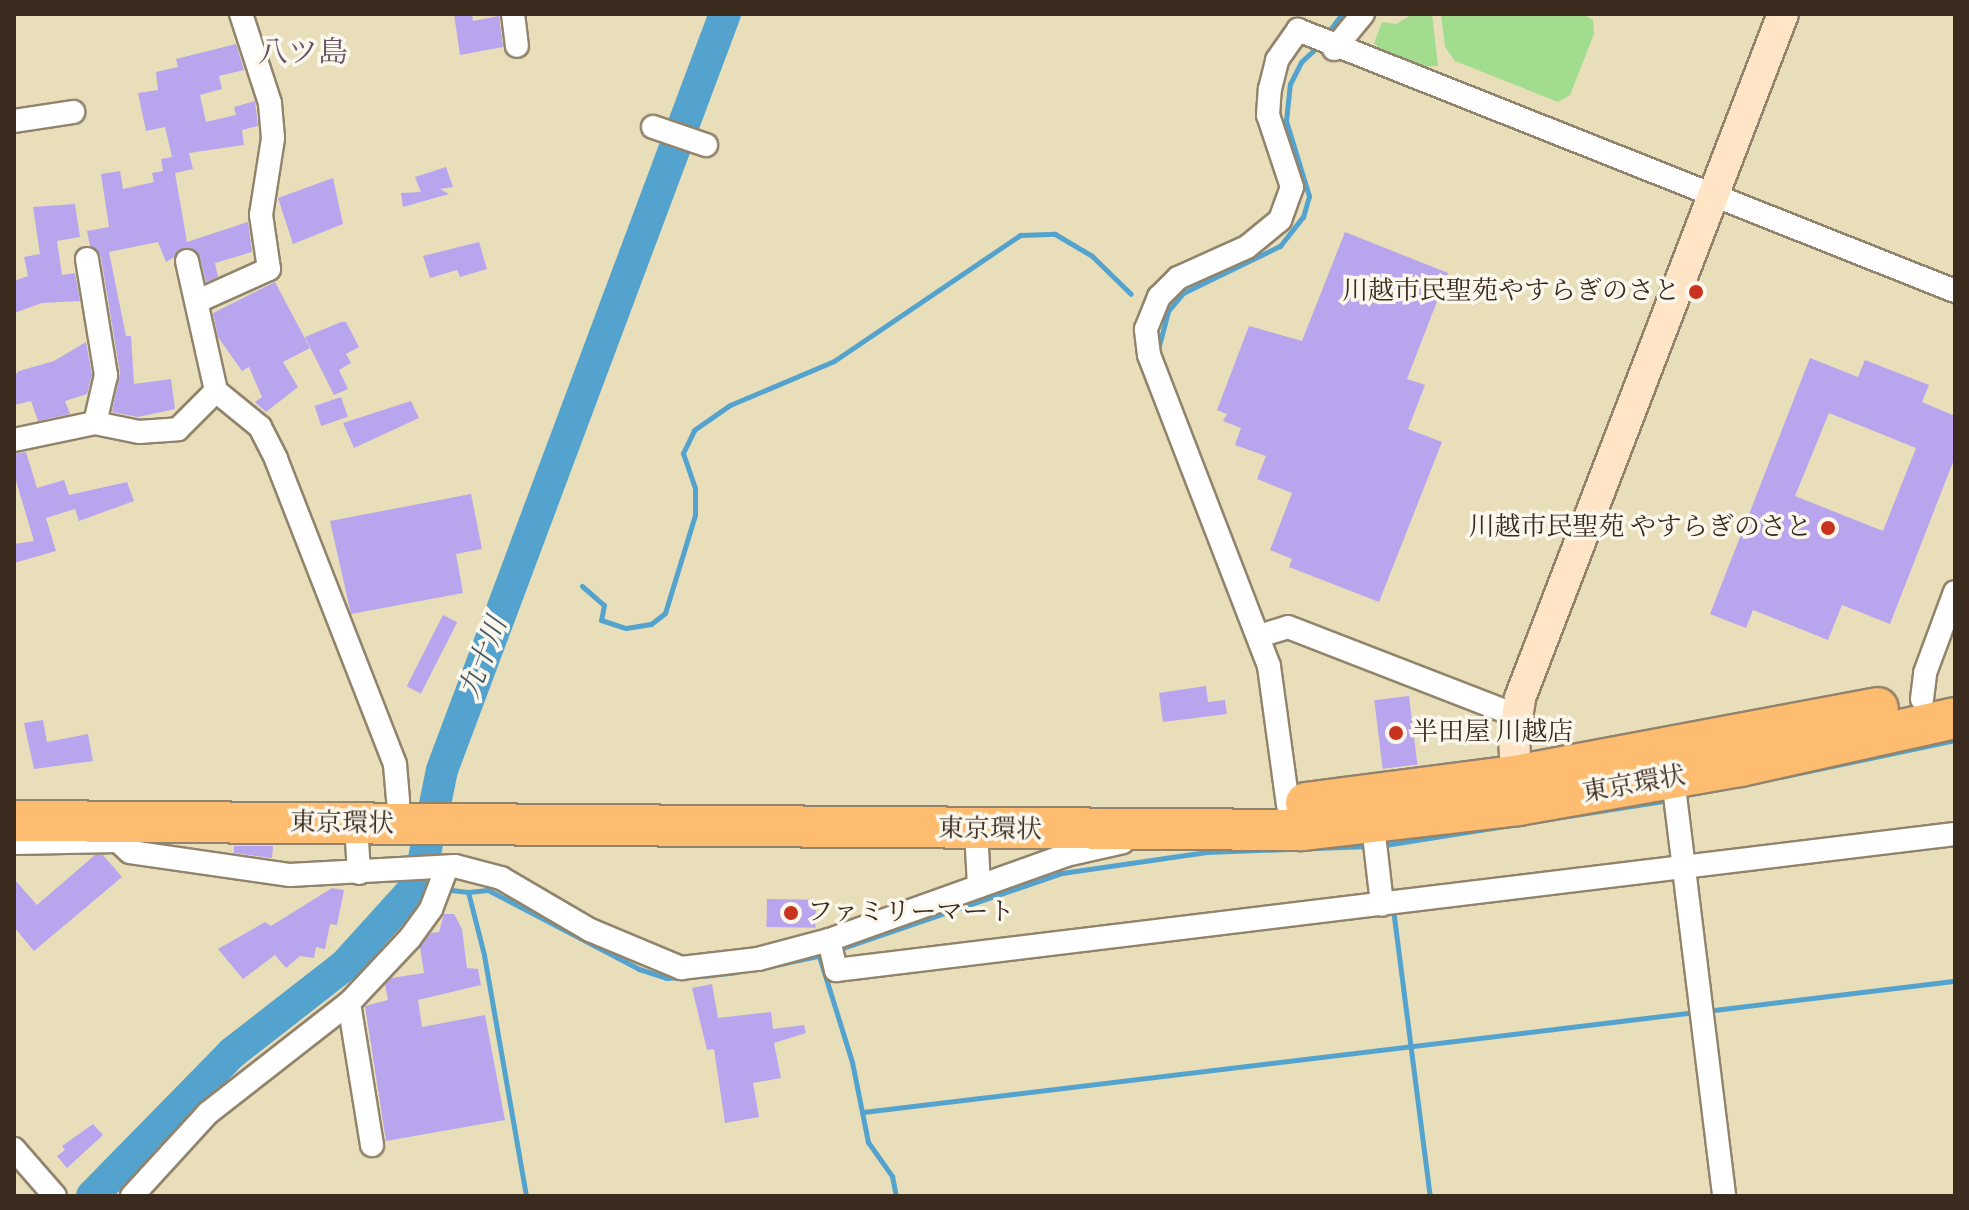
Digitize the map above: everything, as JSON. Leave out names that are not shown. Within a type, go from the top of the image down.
[{"type":"highway","name":"東京環状","points":[[14,797],[398,801],[454,814],[976,830],[1163,832],[1373,826],[1517,791],[1944,703]]},
{"type":"highway","name":"東京環状","points":[[14,821],[110,832],[356,824],[454,814],[1288,805],[1517,791],[1673,779],[1944,703]]},
{"type":"street","points":[[198,301],[269,269],[261,215],[273,138],[270,103],[241,14]]},
{"type":"street","points":[[513,14],[517,46]]},
{"type":"street","points":[[1326,44],[1363,14]]},
{"type":"street","points":[[1517,791],[1515,715],[1783,14]]},
{"type":"street","points":[[1288,805],[1265,634],[1149,355],[1146,329],[1159,297],[1178,278],[1247,247],[1280,220],[1292,187],[1268,115],[1273,72],[1298,30],[1326,44],[1955,291]]},
{"type":"street","points":[[14,121],[73,112]]},
{"type":"street","points":[[653,127],[706,145]]},
{"type":"street","points":[[87,259],[106,375],[95,423]]},
{"type":"street","points":[[187,261],[216,391],[260,427],[276,459],[395,765],[398,801]]},
{"type":"street","points":[[14,440],[95,423],[139,432],[178,429],[216,391]]},
{"type":"street","points":[[1944,703],[1925,673],[1955,592]]},
{"type":"street","points":[[1265,634],[1288,627],[1515,715]]},
{"type":"street","points":[[1673,779],[1724,1196]]},
{"type":"street","points":[[132,1196],[208,1113],[349,1003],[410,938],[431,909],[451,866],[454,814]]},
{"type":"street","points":[[356,824],[359,873]]},
{"type":"street","points":[[1373,826],[1382,904]]},
{"type":"street","points":[[976,830],[979,886]]},
{"type":"street","points":[[14,843],[110,832],[130,852],[290,875],[398,872],[451,866],[501,878],[590,930],[681,968],[758,959],[829,940],[1066,855],[1163,832]]},
{"type":"street","points":[[829,940],[836,970],[1955,834]]},
{"type":"street","points":[[349,1003],[372,1145]]},
{"type":"street","points":[[14,1149],[55,1196]]},
{"type":"green space","points":[[1413,14],[1432,14],[1438,66],[1415,67],[1387,57],[1374,43],[1382,22],[1396,24]]},
{"type":"green space","points":[[1441,14],[1583,14],[1593,20],[1594,34],[1570,95],[1558,102],[1455,61],[1445,47]]},
{"type":"building","points":[[454,14],[472,14],[473,21],[499,16],[503,47],[460,55]]},
{"type":"building","points":[[236,44],[244,70],[219,76],[222,89],[200,95],[206,122],[236,115],[234,107],[255,101],[258,126],[242,130],[244,145],[189,153],[193,169],[175,173],[187,242],[248,222],[252,252],[215,263],[218,277],[206,282],[200,257],[190,248],[166,262],[158,242],[109,252],[126,336],[131,336],[134,384],[171,379],[175,409],[138,417],[112,412],[120,373],[101,257],[90,246],[87,231],[109,227],[101,174],[120,171],[123,189],[154,182],[152,173],[163,171],[161,159],[172,157],[165,127],[146,131],[138,93],[158,90],[156,72],[178,67],[176,59]]},
{"type":"building","points":[[446,167],[453,187],[440,189],[449,194],[403,207],[401,193],[421,192],[415,177]]},
{"type":"building","points":[[333,178],[343,224],[293,244],[278,198]]},
{"type":"building","points":[[75,204],[80,237],[57,241],[62,275],[75,273],[80,301],[42,303],[14,313],[14,281],[28,276],[24,257],[40,254],[33,207]]},
{"type":"building","points":[[1345,232],[1448,273],[1407,379],[1425,385],[1408,429],[1442,442],[1379,602],[1289,567],[1292,559],[1270,550],[1292,493],[1257,479],[1266,456],[1235,445],[1241,428],[1223,421],[1227,414],[1217,410],[1249,326],[1302,341]]},
{"type":"building","points":[[479,242],[487,269],[460,277],[457,270],[430,278],[423,256]]},
{"type":"building","points":[[275,282],[310,348],[283,362],[298,387],[266,412],[255,402],[262,397],[249,367],[242,371],[218,337],[213,313]]},
{"type":"building","points":[[346,322],[359,347],[346,354],[351,363],[339,370],[348,389],[334,395],[305,337]]},
{"type":"building","points":[[86,342],[92,375],[87,394],[65,401],[70,414],[38,421],[31,401],[14,405],[14,376],[19,371],[54,361]]},
{"type":"building","points":[[1810,358],[1858,377],[1865,360],[1929,385],[1922,402],[1955,416],[1955,457],[1890,624],[1842,605],[1828,640],[1753,610],[1746,628],[1710,614]],"holes":[[[1829,413],[1916,448],[1883,531],[1795,496]]]},
{"type":"building","points":[[341,397],[348,417],[321,426],[315,406]]},
{"type":"building","points":[[411,401],[419,418],[354,448],[343,423]]},
{"type":"building","points":[[26,452],[37,488],[64,480],[69,495],[127,482],[134,501],[79,521],[75,509],[46,518],[56,551],[14,563],[14,544],[34,541],[14,474],[14,454]]},
{"type":"building","points":[[471,494],[482,549],[456,554],[463,593],[351,614],[330,521]]},
{"type":"building","points":[[443,615],[457,622],[421,694],[407,686]]},
{"type":"building","points":[[1206,686],[1208,702],[1225,700],[1227,714],[1163,722],[1159,693]]},
{"type":"building","points":[[1409,696],[1417,764],[1383,769],[1374,700]]},
{"type":"building","points":[[43,720],[47,742],[88,734],[93,761],[34,769],[24,723]]},
{"type":"building","points":[[234,846],[273,846],[272,858],[234,853]]},
{"type":"building","points":[[95,855],[103,855],[122,877],[34,951],[14,927],[14,879],[37,905]]},
{"type":"building","points":[[332,888],[344,890],[337,925],[330,924],[325,949],[316,947],[314,958],[300,956],[286,968],[275,955],[243,979],[218,949],[265,922],[271,926]]},
{"type":"building","name":"ファミリーマート","points":[[767,899],[816,900],[816,928],[767,927]]},
{"type":"building","points":[[444,914],[454,914],[462,929],[467,968],[478,969],[481,985],[418,1000],[422,1027],[485,1015],[505,1120],[386,1141],[365,1006],[388,1000],[385,985],[391,978],[424,973],[420,947],[431,933],[439,932]]},
{"type":"building","points":[[712,984],[718,1018],[771,1012],[773,1029],[804,1025],[806,1033],[774,1043],[781,1078],[753,1083],[759,1117],[725,1123],[714,1049],[707,1050],[692,988]]},
{"type":"building","points":[[93,1124],[103,1135],[67,1168],[57,1156],[65,1150],[62,1146]]},
{"type":"waterway","name":"九十川","points":[[92,1196],[232,1053],[345,965],[419,883],[442,770],[725,14]]},
{"type":"waterway","points":[[1326,35],[1342,14]]},
{"type":"waterway","points":[[1158,349],[1168,311],[1183,293],[1280,246],[1303,217],[1309,196],[1286,121],[1290,84],[1301,62],[1318,46]]},
{"type":"waterway","points":[[582,586],[604,605],[601,620],[626,628],[651,624],[665,613],[695,515],[695,488],[683,453],[694,430],[730,405],[834,361],[1020,235],[1055,234],[1092,256],[1131,294]]},
{"type":"waterway","points":[[1780,777],[1955,740]]},
{"type":"waterway","points":[[1385,845],[1669,800]]},
{"type":"waterway","points":[[837,950],[1062,873],[1206,852],[1368,846]]},
{"type":"waterway","points":[[419,883],[434,886]]},
{"type":"waterway","points":[[443,889],[468,892],[484,955],[526,1196]]},
{"type":"waterway","points":[[468,892],[488,890],[639,969],[666,978],[682,977]]},
{"type":"waterway","points":[[1393,909],[1430,1196]]},
{"type":"waterway","points":[[775,965],[827,954]]},
{"type":"waterway","points":[[819,956],[852,1062],[868,1142],[892,1176],[896,1196]]},
{"type":"waterway","points":[[704,976],[737,972]]},
{"type":"waterway","points":[[1706,1011],[1955,981]]},
{"type":"waterway","points":[[863,1112],[1696,1012]]},
{"type":"place","name":"川越市民聖苑やすらぎのさと","points":[[1696,292]]},
{"type":"place","name":"川越市民聖苑 やすらぎのさと","points":[[1828,528]]},
{"type":"place","name":"半田屋 川越店","points":[[1396,733]]},
{"type":"place","name":"ファミリーマート","points":[[791,913]]},
{"type":"district","name":"八ツ島","points":[[303,53]]}]
